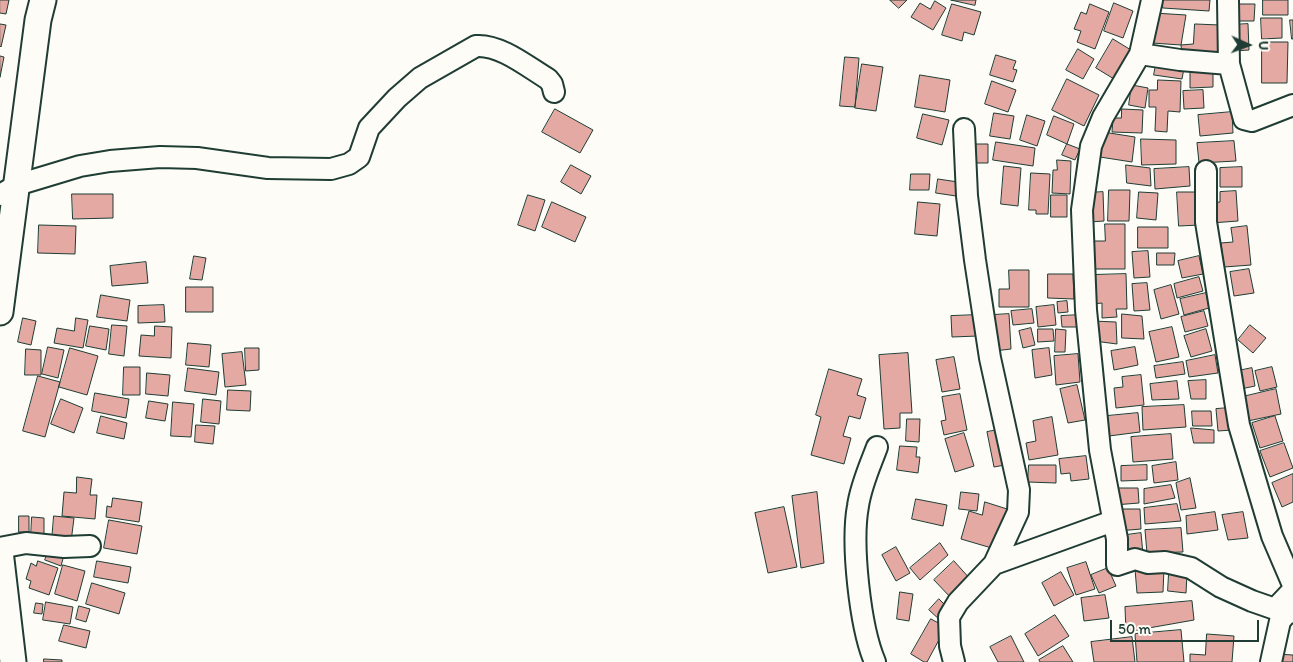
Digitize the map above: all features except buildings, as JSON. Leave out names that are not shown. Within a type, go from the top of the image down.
[{"type":"street","points":[[0,312],[9,190],[43,0]]},
{"type":"street","points":[[1152,0],[1140,54],[1103,117],[1091,146],[1082,210],[1086,310],[1100,450],[1117,539],[1117,565],[1135,559],[1148,563],[1165,562],[1191,568],[1221,587],[1275,609],[1293,590]]},
{"type":"street","points":[[1228,0],[1229,64],[1244,119],[1252,121],[1293,105]]},
{"type":"street","points":[[9,190],[80,166],[160,157],[197,158],[268,168],[332,169],[349,164],[359,157],[369,128],[397,98],[420,78],[476,46],[485,45],[496,48],[548,79],[552,84],[554,92]]},
{"type":"street","points":[[1140,54],[1229,64]]},
{"type":"street","points":[[951,660],[949,617],[958,602],[994,564],[1018,512],[1019,490],[990,358],[975,260],[967,196],[964,129]]},
{"type":"street","points":[[1206,171],[1206,222],[1239,425],[1272,536],[1293,585]]},
{"type":"street","points":[[876,662],[870,649],[864,624],[858,581],[855,526],[863,483],[877,447]]},
{"type":"street","points":[[994,564],[1113,521]]},
{"type":"street","points":[[13,662],[0,550],[26,543],[64,547],[90,546]]},
{"type":"street","points":[[1272,662],[1273,649],[1280,622],[1285,615],[1293,611],[1293,606]]}]
